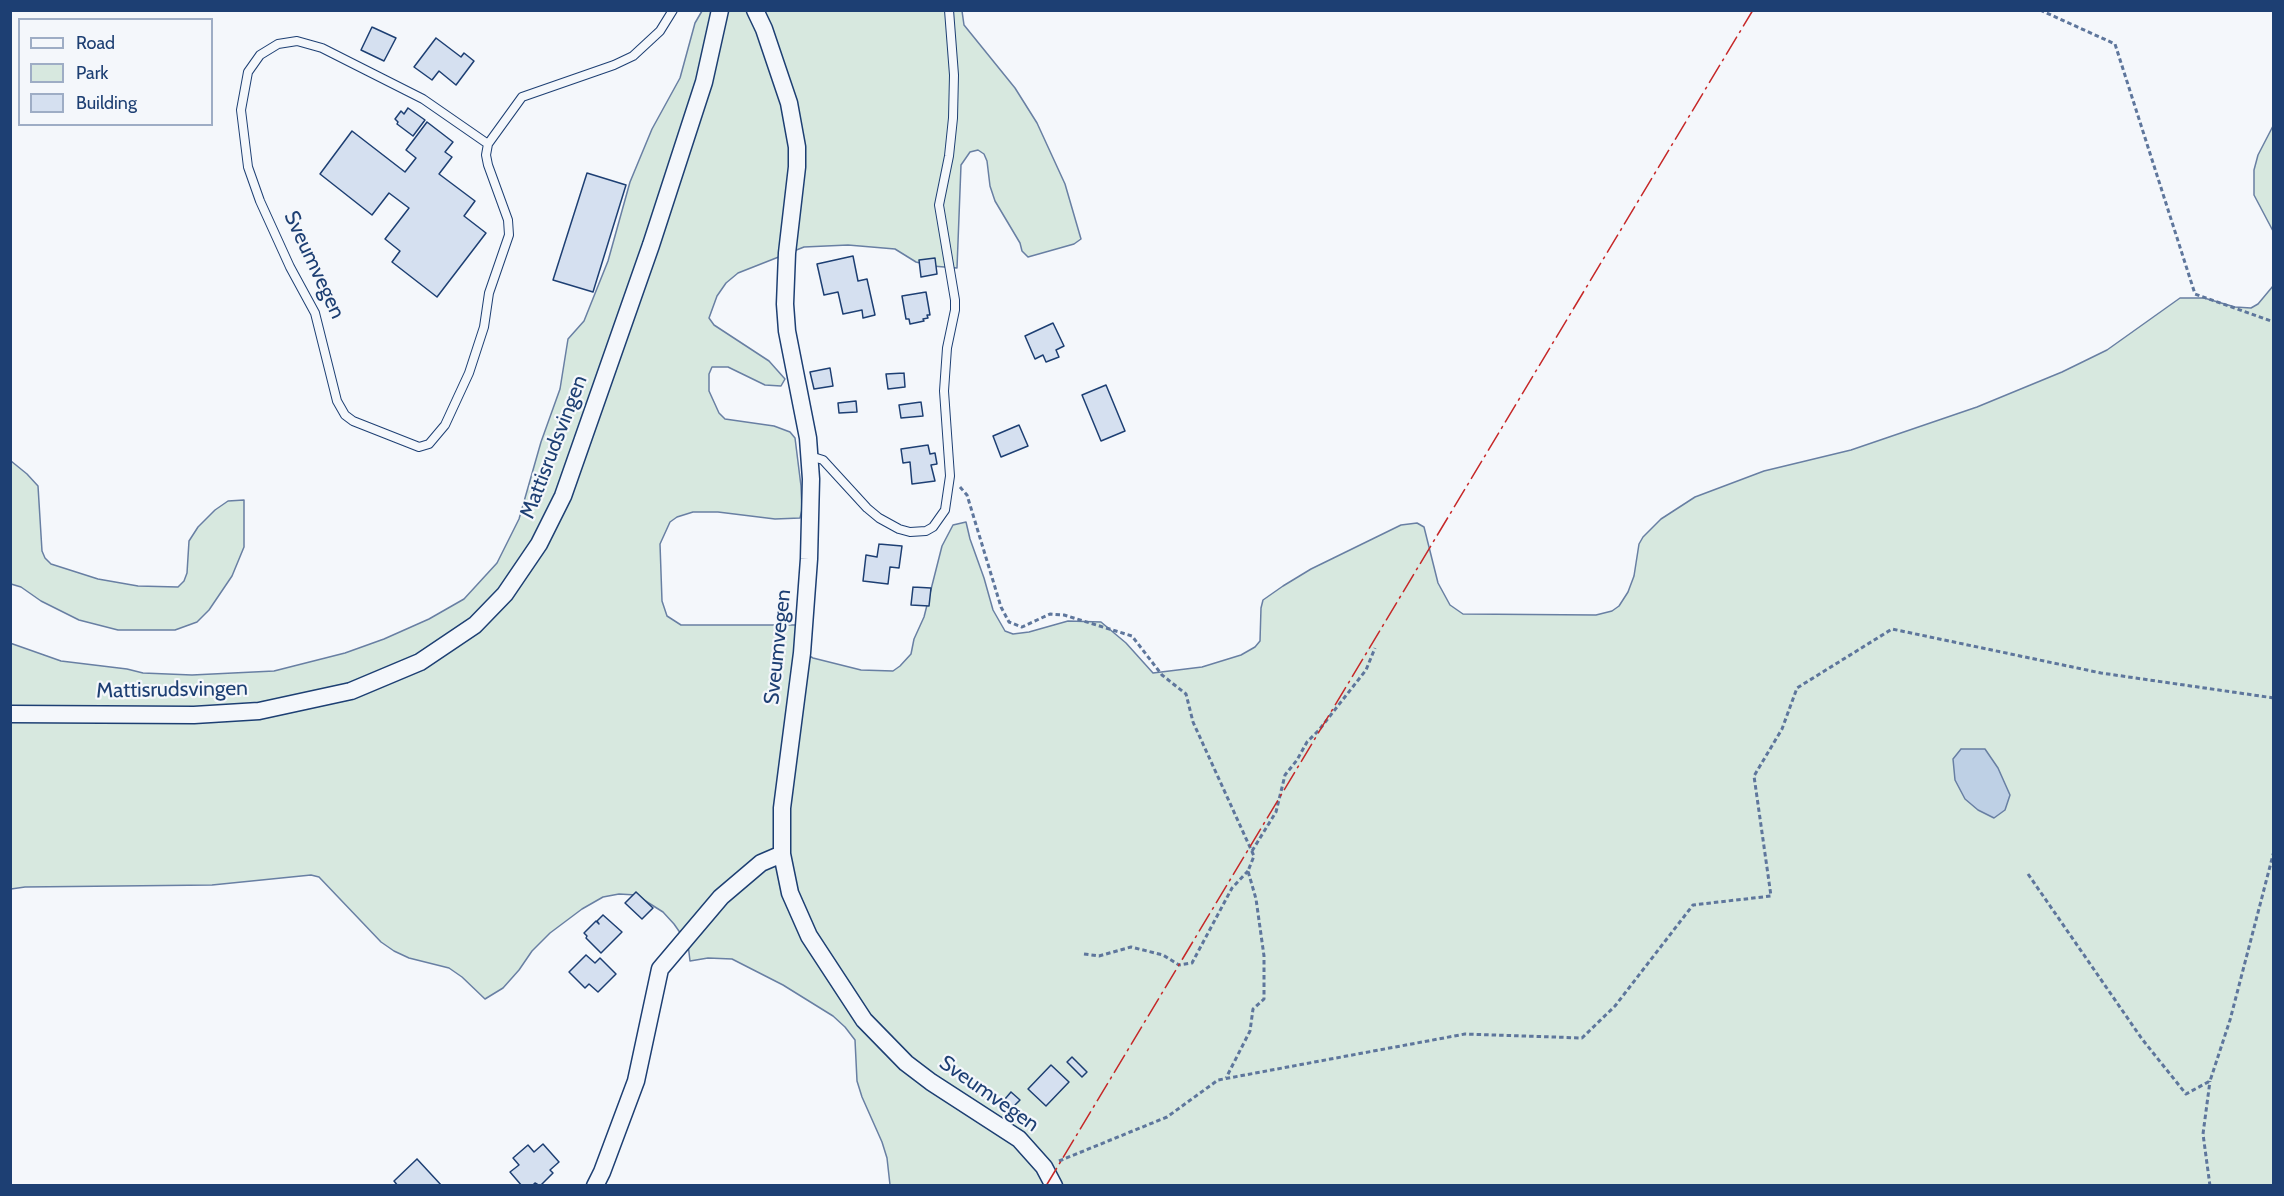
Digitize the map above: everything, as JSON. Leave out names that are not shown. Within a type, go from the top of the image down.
[{"type":"street","name":"Mattisrudsvingen","points":[[10,714],[194,715],[259,711],[351,691],[420,662],[475,625],[510,586],[539,544],[563,496],[651,245],[700,93],[720,10]]},
{"type":"street","name":"Sveumvegen","points":[[755,10],[764,29],[789,103],[797,147],[797,167],[787,253],[785,304],[787,331],[810,456],[811,522],[807,594],[802,653],[782,808],[782,854],[790,893],[797,913],[826,963],[864,1020],[906,1063],[931,1082],[1019,1139],[1044,1167],[1054,1185]]},
{"type":"street","points":[[595,1185],[636,1081],[660,969],[721,897],[761,863],[782,854]]},
{"type":"lane","points":[[488,144],[522,98],[633,56],[660,31],[673,10]]},
{"type":"lane","points":[[810,456],[823,460],[831,466],[855,495],[879,518],[899,529],[910,532],[926,531],[939,520],[948,495],[950,476],[944,391],[947,348],[955,310],[939,205],[949,156],[953,118],[954,75],[949,10]]},
{"type":"lane","name":"Sveumvegen","points":[[297,42],[322,48],[423,99],[488,144],[486,155],[488,165],[508,220],[509,235],[489,293],[484,327],[469,373],[445,425],[429,444],[419,447],[353,421],[345,415],[337,401],[315,313],[290,267],[260,201],[248,167],[241,110],[248,72],[260,55],[278,44],[297,42]]},
{"type":"path","points":[[2040,10],[2115,44],[2195,294],[2274,322]]},
{"type":"path","points":[[950,476],[967,495],[1001,607],[1009,622],[1022,627],[1050,614],[1064,615],[1132,636],[1162,675],[1186,694],[1193,722],[1254,856],[1248,871],[1232,888],[1192,963],[1179,965],[1163,955],[1131,947],[1099,956],[1084,954]]},
{"type":"path","points":[[1044,1167],[1167,1117],[1218,1080],[1226,1078],[1466,1034],[1582,1038],[1615,1006],[1693,905],[1771,896],[1754,776],[1782,729],[1797,688],[1892,629],[2101,673],[2274,698]]},
{"type":"path","points":[[1252,851],[1276,812],[1285,775],[1297,760],[1307,741],[1319,730],[1366,670],[1375,648]]},
{"type":"path","points":[[2210,1185],[2203,1134],[2210,1081],[2230,1020],[2274,851]]},
{"type":"path","points":[[1226,1078],[1250,1031],[1253,1010],[1264,999],[1264,956],[1256,899],[1248,871]]},
{"type":"path","points":[[2028,874],[2142,1039],[2186,1094],[2210,1081]]},
{"type":"green space","points":[[702,11],[962,11],[964,25],[1015,88],[1037,123],[1065,184],[1081,239],[1074,244],[1028,257],[1022,251],[1020,243],[995,201],[990,186],[987,161],[984,154],[978,150],[970,152],[961,165],[957,268],[916,262],[895,249],[848,245],[804,247],[738,273],[726,283],[717,296],[709,318],[714,325],[769,361],[785,379],[781,386],[765,385],[728,367],[712,367],[709,374],[709,391],[719,413],[725,419],[774,426],[790,432],[795,438],[802,510],[800,518],[775,519],[718,512],[693,512],[670,522],[660,544],[662,601],[667,616],[681,625],[797,625],[806,654],[813,658],[861,670],[893,671],[911,654],[914,639],[924,617],[942,546],[953,525],[966,522],[993,610],[1005,631],[1013,634],[1029,632],[1068,621],[1101,622],[1126,643],[1153,673],[1202,667],[1241,655],[1255,647],[1260,641],[1263,600],[1311,569],[1401,525],[1417,523],[1424,527],[1438,583],[1450,605],[1463,614],[1596,615],[1612,611],[1619,606],[1628,592],[1634,576],[1639,544],[1643,537],[1661,519],[1695,497],[1764,471],[1851,450],[1977,407],[2062,372],[2107,350],[2180,298],[2204,298],[2235,307],[2251,308],[2258,304],[2273,286],[2273,1185],[890,1185],[887,1158],[882,1142],[857,1081],[855,1040],[845,1027],[833,1016],[783,985],[732,959],[708,958],[690,961],[688,944],[674,924],[663,912],[636,895],[619,894],[603,897],[582,909],[550,933],[532,951],[503,988],[485,999],[449,968],[409,958],[381,942],[319,877],[311,875],[212,885],[11,889],[10,643],[61,661],[143,673],[192,675],[274,671],[345,653],[429,619],[464,599],[497,563],[519,519],[541,442],[560,389],[568,339],[584,321],[608,261],[630,182],[652,129],[680,78],[695,23]]},
{"type":"green space","points":[[2273,126],[2273,231],[2254,195],[2254,170],[2258,155]]},
{"type":"green space","points":[[11,461],[38,486],[42,551],[51,564],[98,579],[138,586],[178,587],[184,581],[187,573],[189,541],[198,527],[228,501],[244,500],[244,547],[232,576],[209,610],[197,622],[175,630],[118,630],[79,620],[41,601],[21,587],[11,584]]},
{"type":"water","points":[[1961,749],[1985,749],[1998,768],[2010,795],[2005,810],[1994,818],[1978,810],[1965,799],[1955,780],[1953,759]]},
{"type":"building","points":[[372,27],[396,38],[384,61],[361,50]]},
{"type":"building","points":[[436,38],[461,57],[464,53],[474,61],[456,85],[439,71],[432,80],[414,67]]},
{"type":"building","points":[[408,108],[425,120],[413,136],[397,124],[395,119],[401,111],[404,114]]},
{"type":"building","points":[[427,122],[453,142],[445,152],[452,157],[439,174],[475,201],[464,216],[486,233],[437,297],[392,262],[400,251],[385,239],[409,208],[389,193],[372,215],[320,174],[352,131],[405,172],[416,158],[406,150]]},
{"type":"building","points":[[587,173],[626,185],[593,292],[553,280]]},
{"type":"building","points":[[853,256],[858,281],[867,279],[875,315],[863,318],[862,310],[843,314],[838,292],[824,295],[817,264]]},
{"type":"building","points":[[935,258],[937,274],[921,277],[919,260]]},
{"type":"building","points":[[926,292],[930,315],[923,319],[924,321],[910,324],[909,319],[906,319],[902,296]]},
{"type":"building","points":[[1053,323],[1064,346],[1056,350],[1059,357],[1046,362],[1043,355],[1035,359],[1025,336]]},
{"type":"building","points":[[830,368],[833,386],[814,389],[810,372]]},
{"type":"building","points":[[904,373],[905,387],[888,389],[886,374]]},
{"type":"building","points":[[1106,385],[1125,431],[1101,441],[1082,395]]},
{"type":"building","points":[[856,401],[857,412],[839,413],[838,403]]},
{"type":"building","points":[[921,402],[923,416],[901,418],[899,405]]},
{"type":"building","points":[[1019,425],[1028,446],[1001,457],[993,436]]},
{"type":"building","points":[[928,445],[930,454],[935,453],[937,464],[931,465],[935,481],[912,484],[910,462],[903,463],[901,449]]},
{"type":"building","points":[[879,544],[902,546],[899,568],[890,567],[888,584],[863,581],[866,555],[877,557]]},
{"type":"building","points":[[913,587],[931,588],[929,606],[911,605]]},
{"type":"building","points":[[636,892],[653,908],[642,919],[625,903]]},
{"type":"building","points":[[603,915],[622,932],[601,953],[584,933],[596,921],[599,924],[597,921]]},
{"type":"building","points":[[586,955],[595,963],[600,958],[616,974],[598,992],[589,984],[585,988],[569,972]]},
{"type":"building","points":[[1072,1057],[1087,1072],[1082,1077],[1067,1062]]},
{"type":"building","points":[[1051,1065],[1069,1082],[1046,1106],[1028,1089]]},
{"type":"building","points":[[1011,1092],[1020,1100],[1007,1113],[999,1106]]},
{"type":"building","points":[[543,1144],[559,1162],[550,1170],[553,1173],[540,1186],[535,1183],[532,1186],[522,1186],[510,1172],[519,1165],[513,1158],[528,1145],[534,1152]]},
{"type":"building","points":[[417,1159],[442,1186],[398,1186],[394,1181]]},
{"type":"power","points":[[1046,1186],[1753,10]]}]
